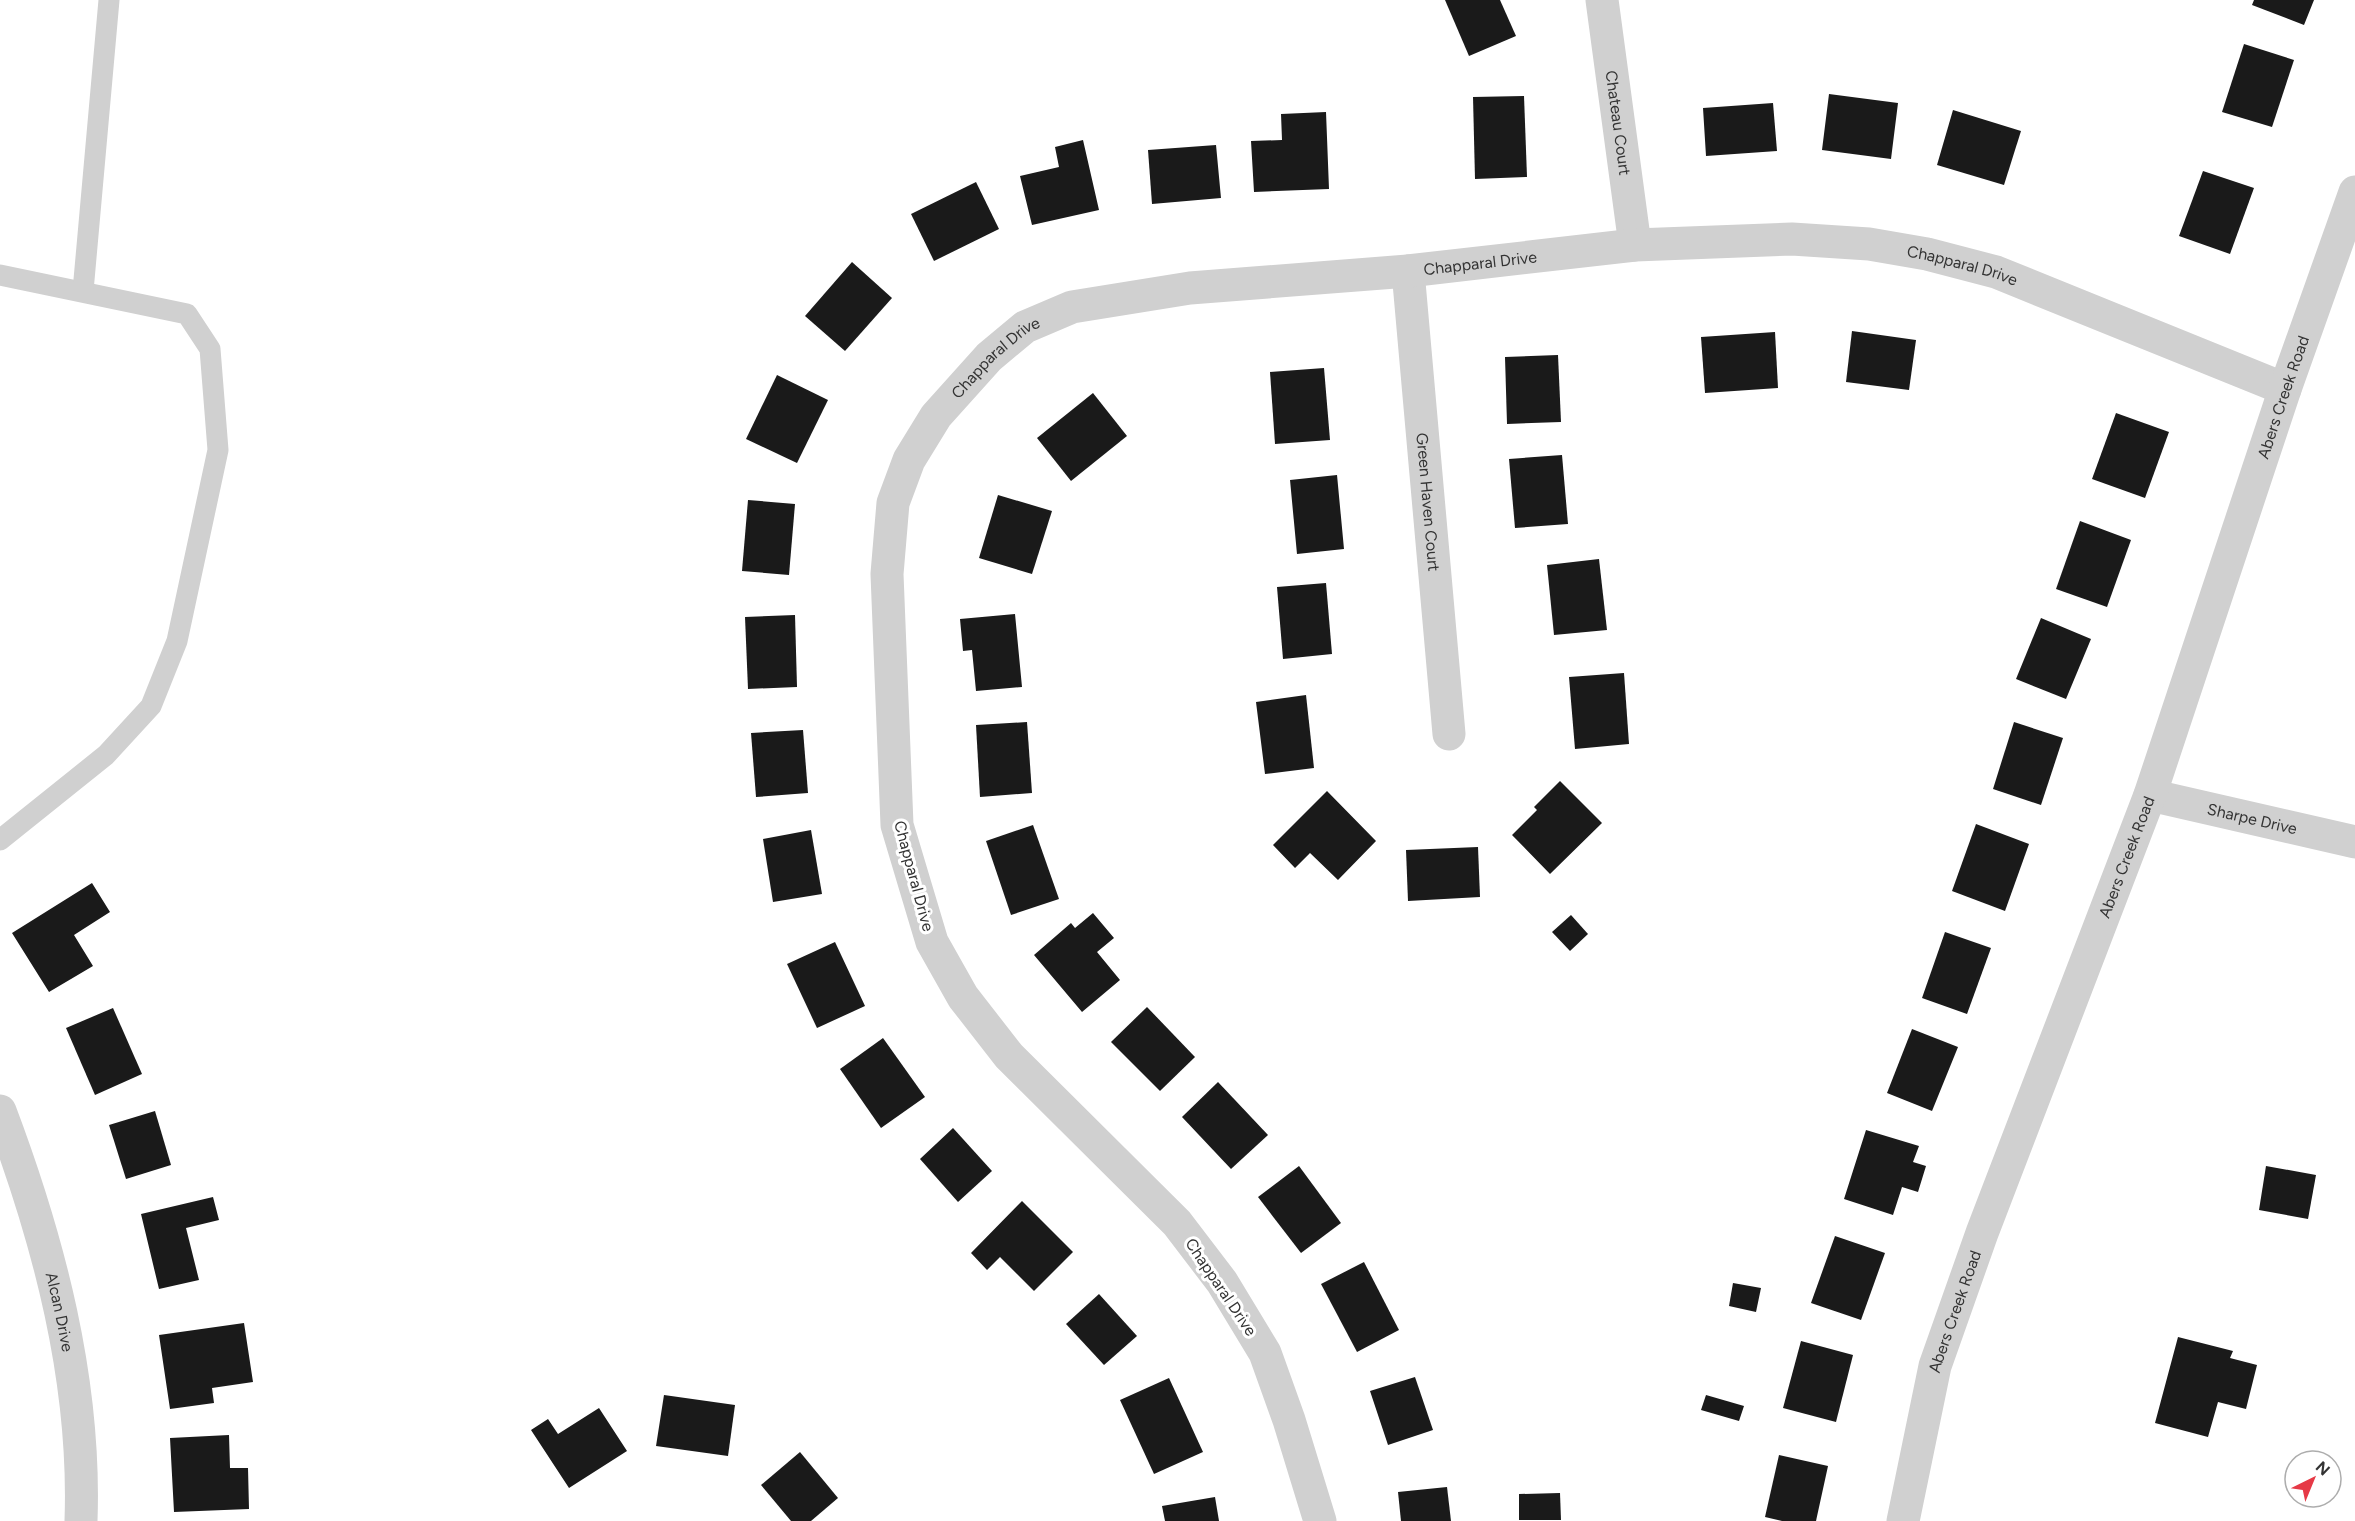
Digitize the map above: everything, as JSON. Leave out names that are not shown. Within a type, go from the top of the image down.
[{"type":"street","name":"Chateau Court","points":[[1602,0],[1635,245]]},
{"type":"street","name":"Abers Creek Road","points":[[1903,1521],[1935,1366],[1982,1233],[2150,795],[2285,389],[2355,192]]},
{"type":"street","name":"Chapparal Drive","points":[[1320,1521],[1289,1420],[1265,1353],[1222,1282],[1177,1223],[1009,1056],[963,997],[932,942],[897,825],[887,574],[893,503],[909,460],[936,416],[989,357],[1025,327],[1072,307],[1190,288],[1408,271],[1635,245],[1792,239],[1869,244],[1927,254],[1995,272],[2285,389]]},
{"type":"street","name":"Green Haven Court","points":[[1408,271],[1449,734]]},
{"type":"street","name":"Sharpe Drive","points":[[2150,795],[2355,842]]},
{"type":"street","name":"Alcan Drive","points":[[0,1111],[28,1185],[54,1281],[73,1383],[82,1472],[81,1521]]},
{"type":"lane","points":[[83,291],[109,0]]},
{"type":"lane","points":[[0,275],[187,314],[210,349],[218,450],[177,641],[151,706],[106,755],[0,840]]},
{"type":"building","points":[[1445,0],[1500,0],[1516,36],[1469,56]]},
{"type":"building","points":[[2254,0],[2314,0],[2304,25],[2252,5]]},
{"type":"building","points":[[2244,44],[2294,60],[2272,127],[2222,112]]},
{"type":"building","points":[[1829,94],[1898,103],[1891,159],[1822,150]]},
{"type":"building","points":[[1524,96],[1527,177],[1475,179],[1473,97]]},
{"type":"building","points":[[1773,103],[1777,151],[1706,156],[1703,108]]},
{"type":"building","points":[[1953,110],[2021,131],[2004,185],[1937,165]]},
{"type":"building","points":[[1326,112],[1329,189],[1254,192],[1251,141],[1282,140],[1281,114]]},
{"type":"building","points":[[1083,140],[1099,210],[1032,225],[1020,176],[1059,167],[1055,147]]},
{"type":"building","points":[[1216,145],[1221,198],[1152,204],[1148,150]]},
{"type":"building","points":[[2203,171],[2254,188],[2230,254],[2179,236]]},
{"type":"building","points":[[976,182],[999,229],[934,261],[911,214]]},
{"type":"building","points":[[852,262],[892,298],[845,351],[805,316]]},
{"type":"building","points":[[1852,331],[1916,340],[1909,390],[1846,382]]},
{"type":"building","points":[[1775,332],[1778,388],[1705,393],[1701,337]]},
{"type":"building","points":[[1558,355],[1561,422],[1507,424],[1505,357]]},
{"type":"building","points":[[1324,368],[1330,440],[1275,444],[1270,372]]},
{"type":"building","points":[[777,375],[828,400],[797,463],[746,439]]},
{"type":"building","points":[[1093,393],[1127,436],[1071,481],[1037,438]]},
{"type":"building","points":[[2116,413],[2169,432],[2145,498],[2092,479]]},
{"type":"building","points":[[1562,455],[1568,524],[1515,528],[1509,459]]},
{"type":"building","points":[[1337,475],[1344,549],[1297,554],[1290,480]]},
{"type":"building","points":[[998,495],[1052,511],[1032,574],[979,558]]},
{"type":"building","points":[[748,500],[795,504],[789,575],[742,571]]},
{"type":"building","points":[[2080,521],[2131,540],[2107,607],[2056,589]]},
{"type":"building","points":[[1599,559],[1607,630],[1554,635],[1547,565]]},
{"type":"building","points":[[1326,583],[1332,654],[1283,659],[1277,587]]},
{"type":"building","points":[[1015,614],[1022,687],[976,691],[972,650],[963,651],[960,619]]},
{"type":"building","points":[[795,615],[797,687],[748,689],[745,617]]},
{"type":"building","points":[[2041,618],[2091,639],[2066,699],[2016,679]]},
{"type":"building","points":[[1624,673],[1629,744],[1575,749],[1569,677]]},
{"type":"building","points":[[1306,695],[1314,768],[1265,774],[1256,702]]},
{"type":"building","points":[[1027,722],[1032,793],[980,797],[976,725]]},
{"type":"building","points":[[2014,722],[2063,738],[2041,805],[1993,789]]},
{"type":"building","points":[[803,730],[808,793],[756,797],[751,733]]},
{"type":"building","points":[[1560,781],[1602,823],[1550,874],[1512,835],[1537,810],[1534,807]]},
{"type":"building","points":[[1327,791],[1376,841],[1338,880],[1310,853],[1295,868],[1273,845]]},
{"type":"building","points":[[1976,824],[2029,844],[2005,911],[1952,891]]},
{"type":"building","points":[[1033,825],[1059,899],[1011,915],[986,841]]},
{"type":"building","points":[[811,830],[822,894],[773,902],[763,839]]},
{"type":"building","points":[[1478,847],[1480,897],[1408,901],[1406,850]]},
{"type":"building","points":[[92,883],[110,912],[74,935],[93,966],[49,992],[12,933]]},
{"type":"building","points":[[1093,913],[1114,938],[1097,952],[1120,980],[1082,1012],[1034,955],[1071,923],[1075,928]]},
{"type":"building","points":[[1571,915],[1588,934],[1570,951],[1552,932]]},
{"type":"building","points":[[1945,932],[1991,948],[1967,1014],[1922,998]]},
{"type":"building","points":[[835,942],[865,1006],[817,1028],[787,964]]},
{"type":"building","points":[[1147,1007],[1195,1057],[1160,1091],[1111,1042]]},
{"type":"building","points":[[113,1008],[142,1074],[95,1095],[66,1028]]},
{"type":"building","points":[[1912,1029],[1958,1047],[1932,1111],[1887,1093]]},
{"type":"building","points":[[883,1038],[925,1097],[881,1128],[840,1069]]},
{"type":"building","points":[[1218,1082],[1268,1135],[1231,1169],[1182,1117]]},
{"type":"building","points":[[155,1111],[171,1165],[126,1179],[109,1125]]},
{"type":"building","points":[[953,1128],[992,1171],[958,1202],[920,1159]]},
{"type":"building","points":[[1866,1130],[1919,1146],[1913,1162],[1926,1166],[1918,1192],[1902,1187],[1893,1215],[1844,1199]]},
{"type":"building","points":[[1299,1166],[1341,1223],[1301,1253],[1258,1197]]},
{"type":"building","points":[[2266,1166],[2316,1175],[2308,1219],[2259,1210]]},
{"type":"building","points":[[213,1197],[219,1220],[186,1228],[199,1280],[159,1289],[141,1214]]},
{"type":"building","points":[[1022,1201],[1073,1252],[1034,1291],[1000,1257],[987,1270],[971,1253]]},
{"type":"building","points":[[1835,1236],[1885,1253],[1861,1320],[1811,1303]]},
{"type":"building","points":[[1364,1262],[1399,1330],[1357,1352],[1321,1284]]},
{"type":"building","points":[[1733,1283],[1761,1288],[1756,1312],[1729,1306]]},
{"type":"building","points":[[1099,1294],[1137,1336],[1104,1365],[1066,1324]]},
{"type":"building","points":[[244,1323],[253,1382],[212,1388],[214,1403],[170,1409],[159,1335]]},
{"type":"building","points":[[2178,1337],[2233,1351],[2230,1358],[2257,1365],[2246,1409],[2218,1402],[2208,1437],[2155,1423]]},
{"type":"building","points":[[1801,1341],[1853,1355],[1836,1422],[1783,1408]]},
{"type":"building","points":[[1415,1377],[1433,1430],[1388,1445],[1370,1391]]},
{"type":"building","points":[[1169,1378],[1203,1452],[1154,1474],[1120,1400]]},
{"type":"building","points":[[664,1395],[735,1405],[728,1456],[656,1446]]},
{"type":"building","points":[[1706,1395],[1744,1406],[1739,1421],[1701,1410]]},
{"type":"building","points":[[599,1408],[627,1451],[569,1488],[531,1430],[548,1419],[558,1434]]},
{"type":"building","points":[[229,1435],[230,1468],[248,1468],[249,1509],[174,1512],[170,1438]]},
{"type":"building","points":[[800,1452],[838,1498],[811,1521],[791,1521],[761,1485]]},
{"type":"building","points":[[1779,1455],[1828,1466],[1816,1521],[1782,1521],[1765,1517]]},
{"type":"building","points":[[1447,1487],[1451,1521],[1401,1521],[1398,1492]]},
{"type":"building","points":[[1560,1493],[1561,1520],[1519,1520],[1519,1494]]},
{"type":"building","points":[[1215,1497],[1219,1521],[1165,1521],[1162,1506]]}]
